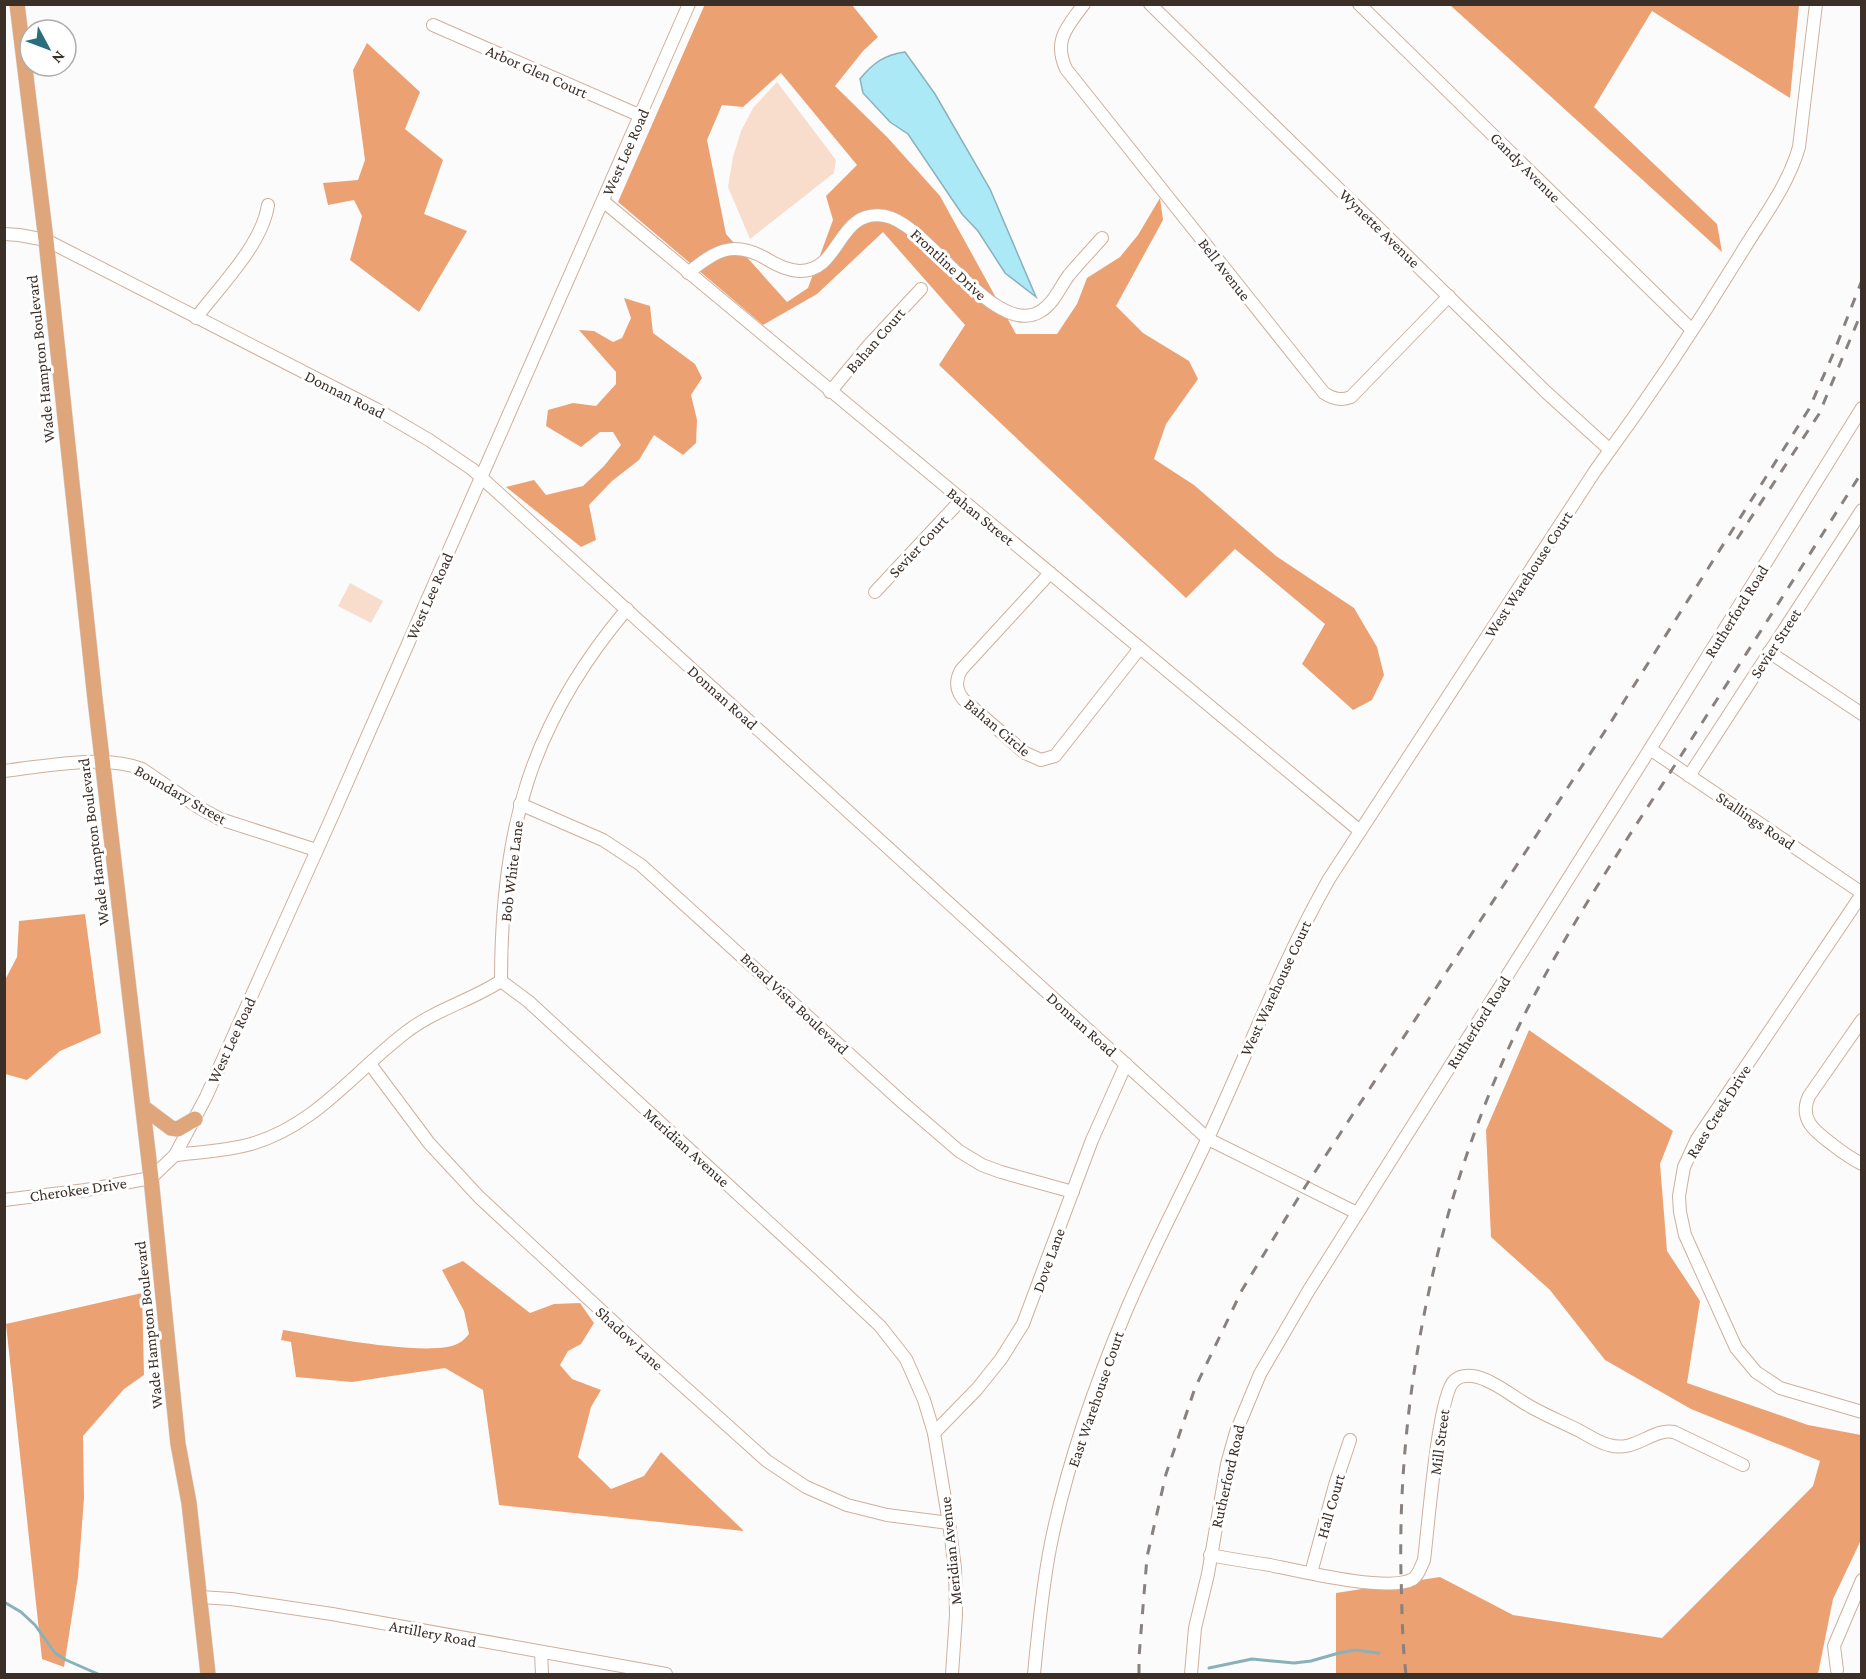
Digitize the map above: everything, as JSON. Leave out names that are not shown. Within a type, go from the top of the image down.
[{"type":"main road","name":"Wade Hampton Boulevard","points":[[18,4],[108,762],[178,1444],[189,1503],[208,1674]]},
{"type":"main road","points":[[143,1107],[171,1128],[178,1129],[195,1119]]},
{"type":"street","name":"West Lee Road","points":[[151,1178],[175,1155],[195,1119],[689,4]]},
{"type":"street","name":"Bell Avenue","points":[[1084,4],[1062,37],[1060,54],[1066,69],[1324,393],[1334,399],[1344,400],[1351,397],[1449,296]]},
{"type":"street","name":"Wynette Avenue","points":[[1150,4],[1546,392],[1610,450]]},
{"type":"street","name":"Gandy Avenue","points":[[1359,4],[1692,330]]},
{"type":"street","name":"West Warehouse Court","points":[[1208,1139],[1310,912],[1329,879],[1610,450],[1692,330],[1774,200],[1796,160],[1816,4]]},
{"type":"street","name":"Arbor Glen Court","points":[[433,25],[641,116]]},
{"type":"street","name":"Bahan Street","points":[[603,201],[1360,831]]},
{"type":"street","points":[[196,318],[255,242],[263,225],[268,205]]},
{"type":"street","name":"Frontline Drive","points":[[688,273],[712,254],[735,248],[748,250],[786,269],[804,271],[812,269],[821,265],[830,256],[851,225],[871,216],[887,216],[907,225],[988,301],[1009,311],[1031,315],[1044,310],[1049,305],[1068,276],[1102,238]]},
{"type":"street","name":"Donnan Road","points":[[4,234],[46,240],[404,424],[462,462],[627,609],[1208,1139],[1357,1213]]},
{"type":"street","name":"Bahan Court","points":[[830,392],[869,345],[921,289]]},
{"type":"street","name":"Rutherford Road","points":[[1191,1674],[1195,1628],[1227,1464],[1247,1401],[1274,1347],[1862,408]]},
{"type":"street","name":"Sevier Court","points":[[875,592],[961,500]]},
{"type":"street","name":"Sevier Street","points":[[1689,776],[1862,510]]},
{"type":"street","name":"Bahan Circle","points":[[1050,573],[961,670],[957,680],[958,690],[963,699],[1025,753],[1041,760],[1055,756],[1140,648]]},
{"type":"street","name":"Bob White Lane","points":[[501,981],[510,851],[520,804],[538,749],[563,699],[592,654],[627,609]]},
{"type":"street","points":[[1769,652],[1862,714]]},
{"type":"street","name":"Stallings Road","points":[[1650,749],[1862,894]]},
{"type":"street","points":[[4,771],[108,762]]},
{"type":"street","name":"Boundary Street","points":[[108,762],[142,769],[220,819],[316,850]]},
{"type":"street","name":"Broad Vista Boulevard","points":[[520,804],[563,820],[603,840],[641,864],[902,1102],[959,1151],[982,1165],[1001,1172],[1073,1192]]},
{"type":"street","name":"Raes Creek Drive","points":[[1862,894],[1697,1139],[1684,1167],[1679,1196],[1685,1235],[1731,1340],[1743,1359],[1762,1378],[1780,1388],[1862,1412]]},
{"type":"street","points":[[175,1155],[232,1149],[282,1133],[319,1108],[423,1019],[484,992],[501,981]]},
{"type":"street","name":"Meridian Avenue","points":[[501,981],[528,1002],[880,1326],[899,1348],[912,1370],[934,1433],[949,1523],[955,1568],[956,1615],[952,1674]]},
{"type":"street","points":[[1862,1020],[1809,1096],[1805,1107],[1805,1117],[1812,1128],[1862,1164]]},
{"type":"street","name":"Shadow Lane","points":[[370,1064],[429,1143],[479,1197],[646,1353],[767,1461],[806,1487],[847,1505],[887,1515],[949,1523]]},
{"type":"street","name":"Dove Lane","points":[[934,1433],[977,1389],[1014,1341],[1034,1298],[1104,1111],[1126,1064]]},
{"type":"street","name":"East Warehouse Court","points":[[1034,1674],[1050,1548],[1072,1460],[1126,1311],[1208,1139]]},
{"type":"street","name":"Cherokee Drive","points":[[4,1200],[86,1190],[151,1178]]},
{"type":"street","name":"Mill Street","points":[[1210,1555],[1387,1584],[1410,1580],[1418,1574],[1424,1560],[1442,1412],[1449,1386],[1456,1379],[1464,1376],[1476,1376],[1492,1382],[1532,1407],[1610,1445],[1625,1446],[1645,1440],[1655,1434],[1674,1432],[1743,1465]]},
{"type":"street","name":"Hall Court","points":[[1311,1573],[1350,1440]]},
{"type":"street","points":[[1838,1670],[1834,1646],[1862,1580]]},
{"type":"street","name":"Artillery Road","points":[[200,1597],[326,1613],[666,1674]]},
{"type":"street","points":[[541,1653],[542,1674]]},
{"type":"shaded area","points":[[705,4],[852,5],[878,37],[863,51],[835,86],[888,138],[940,196],[1016,334],[1057,334],[1077,304],[1087,278],[1120,257],[1138,235],[1160,198],[1163,220],[1116,306],[1143,333],[1189,361],[1198,379],[1166,424],[1154,459],[1194,485],[1276,556],[1354,608],[1377,647],[1384,675],[1372,700],[1353,710],[1302,664],[1325,624],[1235,549],[1186,598],[939,365],[965,325],[883,232],[817,294],[763,325],[618,202]],"holes":[[[781,73],[857,165],[826,196],[833,220],[808,288],[787,302],[726,234],[707,140],[722,105],[743,107]]]},
{"type":"shaded area","points":[[1450,5],[1799,5],[1790,98],[1652,11],[1594,107],[1717,224],[1722,252]]},
{"type":"shaded area","points":[[367,43],[420,92],[405,129],[443,160],[424,214],[467,231],[419,312],[350,260],[362,216],[354,200],[328,205],[323,183],[358,180],[365,160],[353,70]]},
{"type":"shaded area","points":[[777,82],[836,160],[834,173],[750,239],[728,187],[733,157],[741,131],[753,108]]},
{"type":"shaded area","points":[[624,298],[650,306],[653,333],[695,364],[702,378],[691,395],[697,420],[696,443],[683,455],[654,435],[639,460],[612,481],[589,505],[596,540],[581,547],[506,487],[534,480],[546,495],[583,486],[604,466],[621,445],[613,432],[600,432],[581,447],[546,426],[548,410],[573,403],[596,406],[616,384],[616,372],[579,330],[594,331],[613,342],[622,338],[631,318]]},
{"type":"shaded area","points":[[350,583],[383,601],[371,623],[338,606]]},
{"type":"shaded area","points":[[85,914],[101,1033],[60,1051],[27,1080],[5,1074],[5,980],[17,957],[19,921]]},
{"type":"shaded area","points":[[1529,1030],[1673,1131],[1660,1164],[1667,1251],[1700,1301],[1687,1383],[1808,1425],[1861,1435],[1861,1540],[1833,1599],[1818,1674],[1336,1674],[1336,1593],[1440,1577],[1513,1615],[1662,1638],[1813,1486],[1820,1461],[1691,1409],[1605,1360],[1550,1290],[1491,1237],[1486,1130]]},
{"type":"shaded area","points":[[463,1261],[530,1313],[554,1304],[580,1303],[594,1323],[581,1344],[568,1351],[560,1365],[572,1379],[601,1390],[591,1407],[578,1457],[611,1489],[644,1476],[661,1452],[744,1531],[499,1505],[483,1390],[445,1368],[352,1382],[296,1377],[291,1342],[281,1340],[283,1330],[401,1347],[445,1347],[460,1342],[469,1334],[464,1311],[442,1270]]},
{"type":"shaded area","points":[[142,1293],[144,1375],[124,1389],[83,1436],[84,1498],[78,1577],[64,1667],[42,1659],[6,1324]]},
{"type":"water","points":[[905,52],[935,94],[990,189],[1036,297],[1005,273],[978,231],[962,214],[908,134],[890,122],[863,93],[860,79],[870,68],[885,58]]},
{"type":"waterway","points":[[4,1602],[21,1612],[35,1625],[55,1653],[98,1674]]},
{"type":"waterway","points":[[1209,1668],[1252,1659],[1294,1663],[1355,1650],[1379,1653]]},
{"type":"railway","points":[[1139,1674],[1147,1557],[1166,1474],[1195,1388],[1242,1290],[1305,1187],[1609,725],[1809,409],[1862,280]]},
{"type":"railway","points":[[1737,539],[1819,414],[1862,311]]},
{"type":"railway","points":[[1406,1674],[1401,1575],[1402,1505],[1406,1435],[1415,1366],[1428,1296],[1445,1227],[1465,1160],[1489,1094],[1517,1030],[1571,929],[1862,472]]}]
